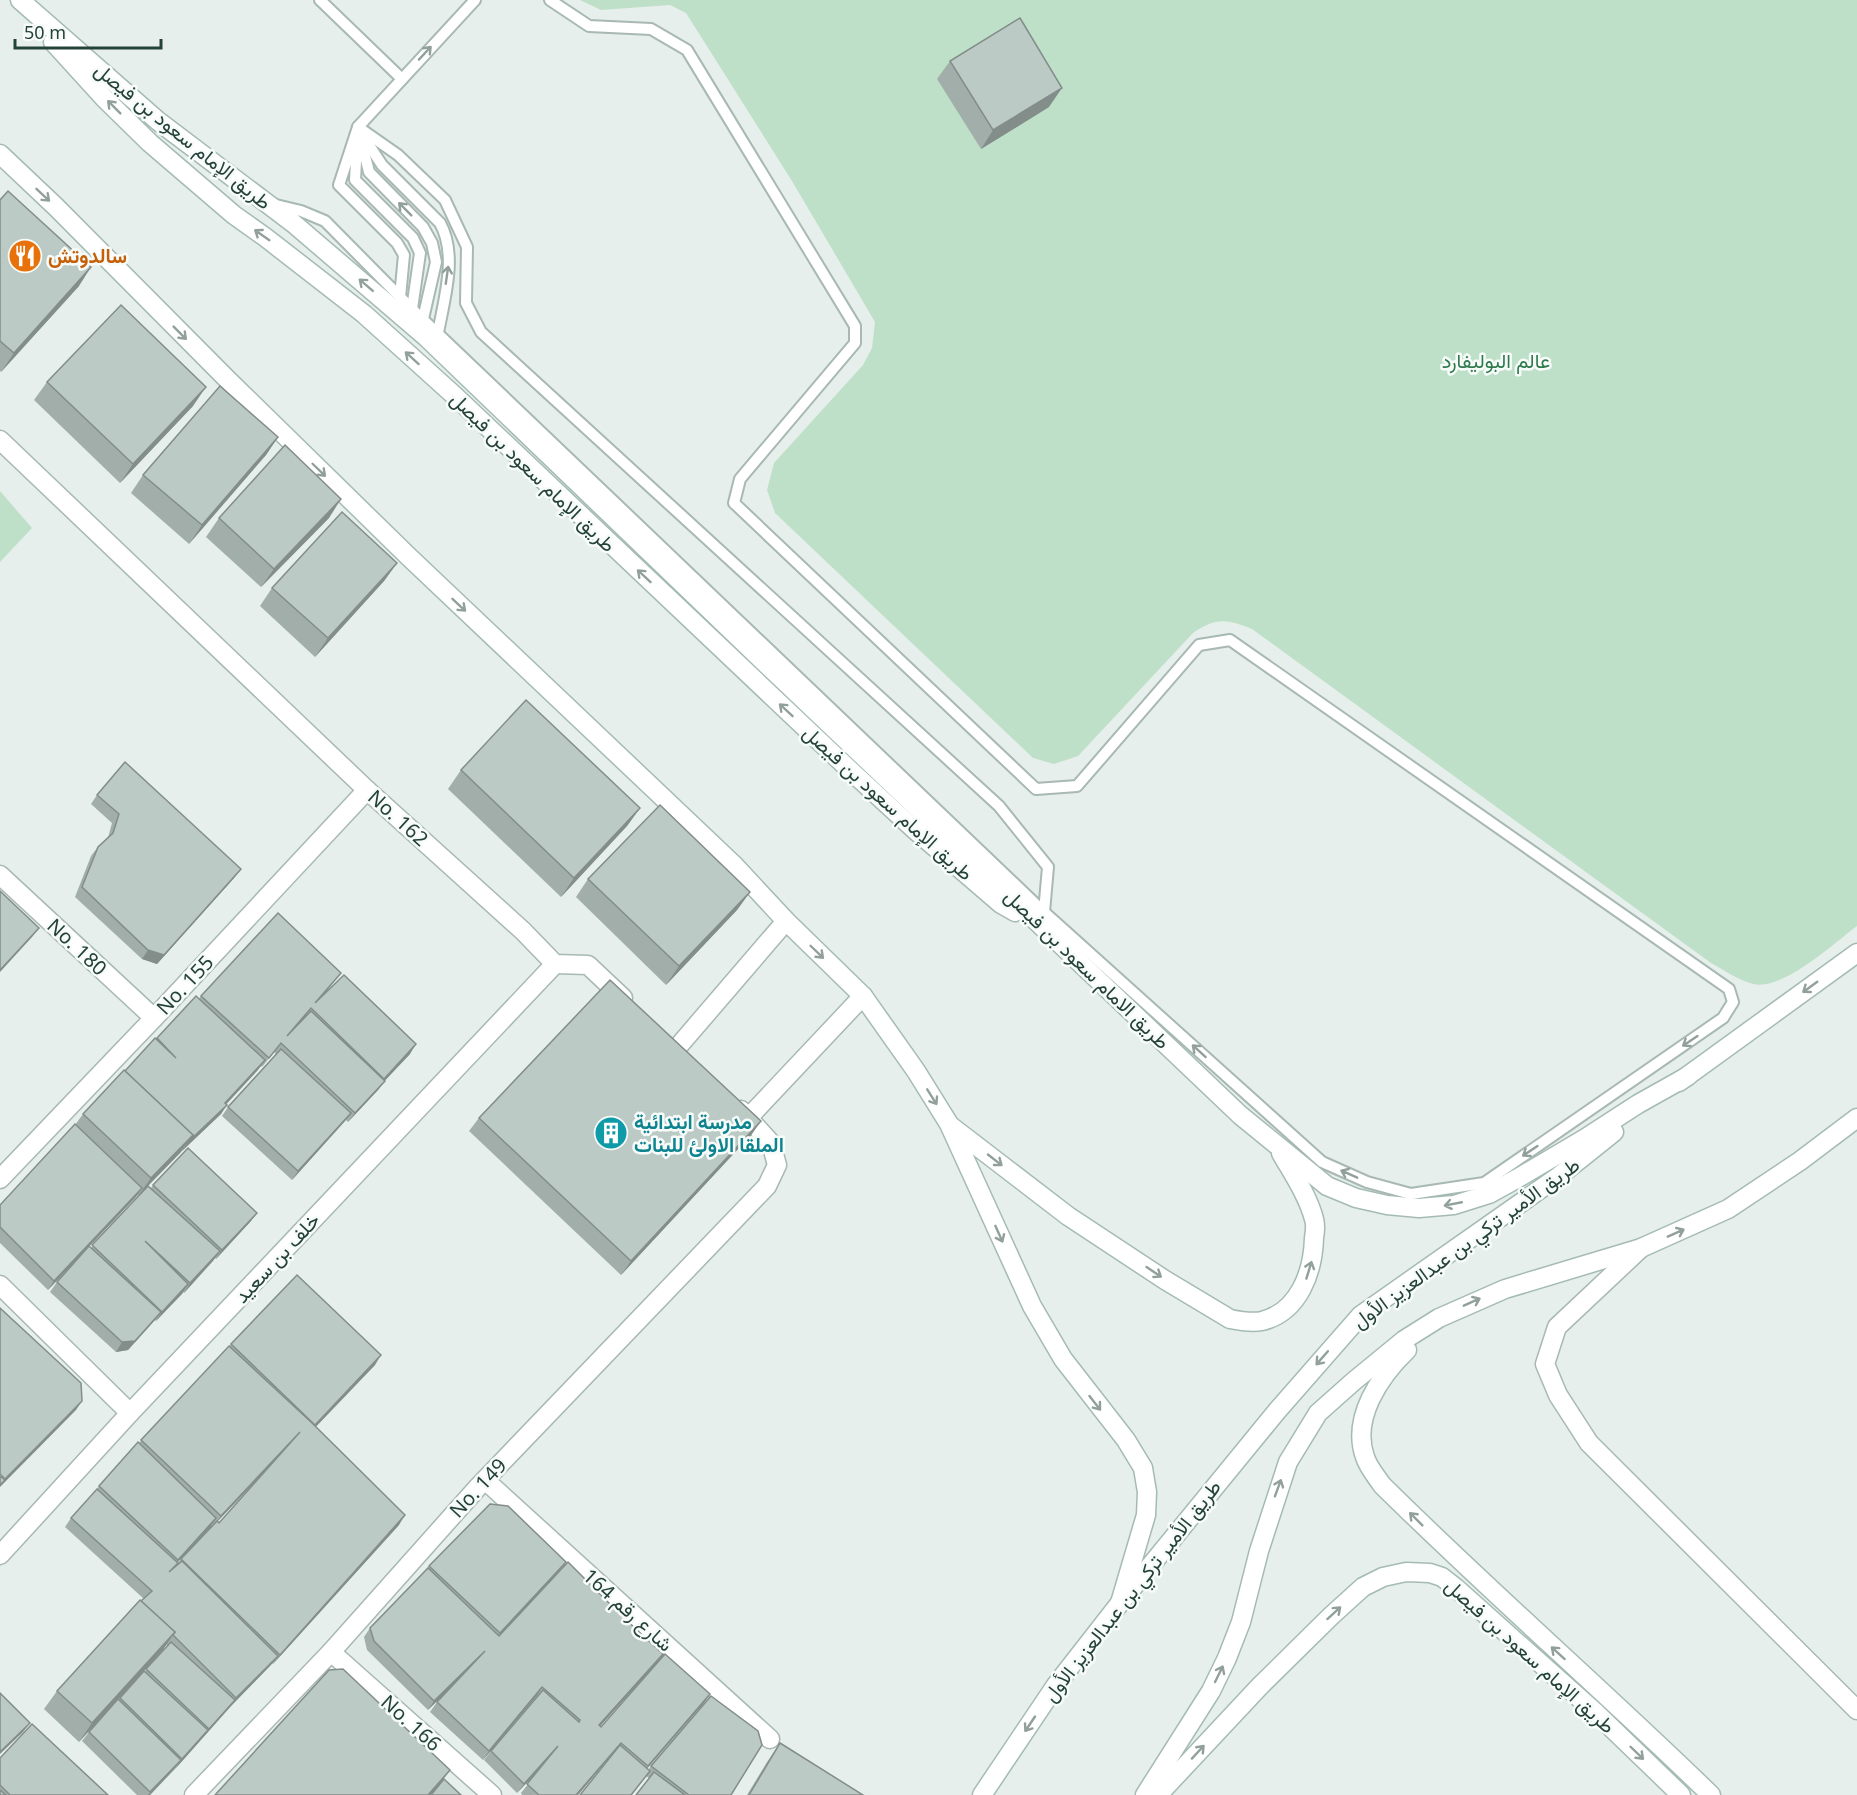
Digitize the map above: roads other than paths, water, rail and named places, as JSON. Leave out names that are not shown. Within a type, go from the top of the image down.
[{"type":"main road","name":"طريق الإمام سعود بن فيصل","points":[[19,0],[158,121],[293,223]]},
{"type":"main road","name":"طريق الإمام سعود بن فيصل","points":[[19,0],[76,67],[150,143],[234,215],[364,314],[456,397],[606,541],[915,830],[1001,904],[1054,938]]},
{"type":"main road","points":[[0,154],[408,556],[733,864],[786,921],[863,996],[916,1071],[949,1124],[1032,1306],[1063,1359],[1126,1440],[1143,1468],[1147,1492],[1146,1515],[1120,1603]]},
{"type":"main road","name":"طريق الامام سعود بن فيصل","points":[[293,223],[426,337],[1240,1115],[1278,1147]]},
{"type":"main road","name":"No. 162","points":[[0,440],[367,790],[523,931],[555,964]]},
{"type":"main road","name":"No. 155","points":[[0,1179],[367,790]]},
{"type":"main road","name":"No. 180","points":[[0,875],[154,1018]]},
{"type":"main road","points":[[677,1048],[786,921]]},
{"type":"main road","name":"طريق الأمير تركي بن عبدالعزيز الأول","points":[[982,1795],[1056,1685],[1120,1603],[1241,1454],[1361,1315],[1558,1176],[1688,1076],[1857,953]]},
{"type":"main road","points":[[555,964],[588,965],[637,1011]]},
{"type":"main road","name":"خلف بن سعيد","points":[[0,1555],[130,1413],[555,964]]},
{"type":"main road","points":[[725,1094],[749,1117],[863,996]]},
{"type":"main road","points":[[661,1033],[693,1064]]},
{"type":"main road","points":[[1278,1147],[1328,1186],[1356,1198],[1388,1205],[1419,1208],[1454,1205],[1489,1194],[1688,1076]]},
{"type":"main road","name":"No. 149","points":[[194,1795],[331,1652],[485,1480],[767,1186],[777,1165],[771,1143],[749,1117]]},
{"type":"main road","points":[[1145,1795],[1211,1691],[1227,1658],[1241,1623],[1259,1551],[1288,1462],[1318,1413],[1404,1340],[1439,1318],[1505,1288],[1641,1248],[1728,1209],[1800,1161],[1857,1118]]},
{"type":"main road","points":[[949,1124],[1068,1216],[1221,1314],[1230,1319],[1242,1321],[1260,1322],[1288,1308],[1304,1285],[1314,1252],[1315,1222],[1310,1205],[1278,1147]]},
{"type":"main road","points":[[1641,1248],[1557,1328],[1545,1364],[1558,1395],[1589,1443],[1857,1710]]},
{"type":"main road","points":[[0,1285],[130,1413]]},
{"type":"main road","name":"طريق الإمام سعود بن فيصل","points":[[1439,1318],[1394,1362],[1370,1399],[1362,1420],[1360,1441],[1365,1460],[1382,1485],[1423,1526],[1711,1795]]},
{"type":"main road","name":"شارع رقم 164","points":[[485,1480],[770,1739]]},
{"type":"main road","name":"طريق الإمام سعود بن فيصل","points":[[1158,1795],[1260,1686],[1363,1587],[1383,1577],[1406,1572],[1430,1573],[1442,1577],[1456,1588],[1595,1712],[1681,1795]]},
{"type":"main road","name":"No. 166","points":[[331,1652],[492,1795]]},
{"type":"lane","points":[[320,0],[402,79]]},
{"type":"lane","points":[[400,297],[404,255],[397,243],[339,185],[358,128],[475,0]]},
{"type":"lane","points":[[262,201],[300,211],[325,222],[412,309],[1044,912],[1322,1162],[1367,1182],[1411,1194],[1484,1183],[1723,1018],[1733,1002],[1729,989],[1230,640],[1199,645],[1077,786],[1036,789],[734,503],[740,479],[855,343],[855,326],[687,50],[651,29],[589,26],[550,0]]},
{"type":"lane","points":[[358,128],[355,180],[412,238],[420,253],[412,309]]},
{"type":"lane","points":[[358,128],[369,172],[423,227],[432,243],[436,262],[423,319]]},
{"type":"lane","points":[[358,128],[382,165],[440,223],[447,235],[449,265],[438,333]]},
{"type":"lane","points":[[358,128],[398,155],[445,200],[467,247],[466,303],[481,332],[999,806],[1048,867],[1044,912]]},
{"type":"lane","points":[[495,388],[502,409]]},
{"type":"place","name":"سالدوتش","points":[[25,256]]},
{"type":"place","name":"مدرسة ابتدائية الملقا الاولئ للبنات","points":[[611,1133]]},
{"type":"park label","name":"عالم البوليفارد","points":[[1496,361]]}]
